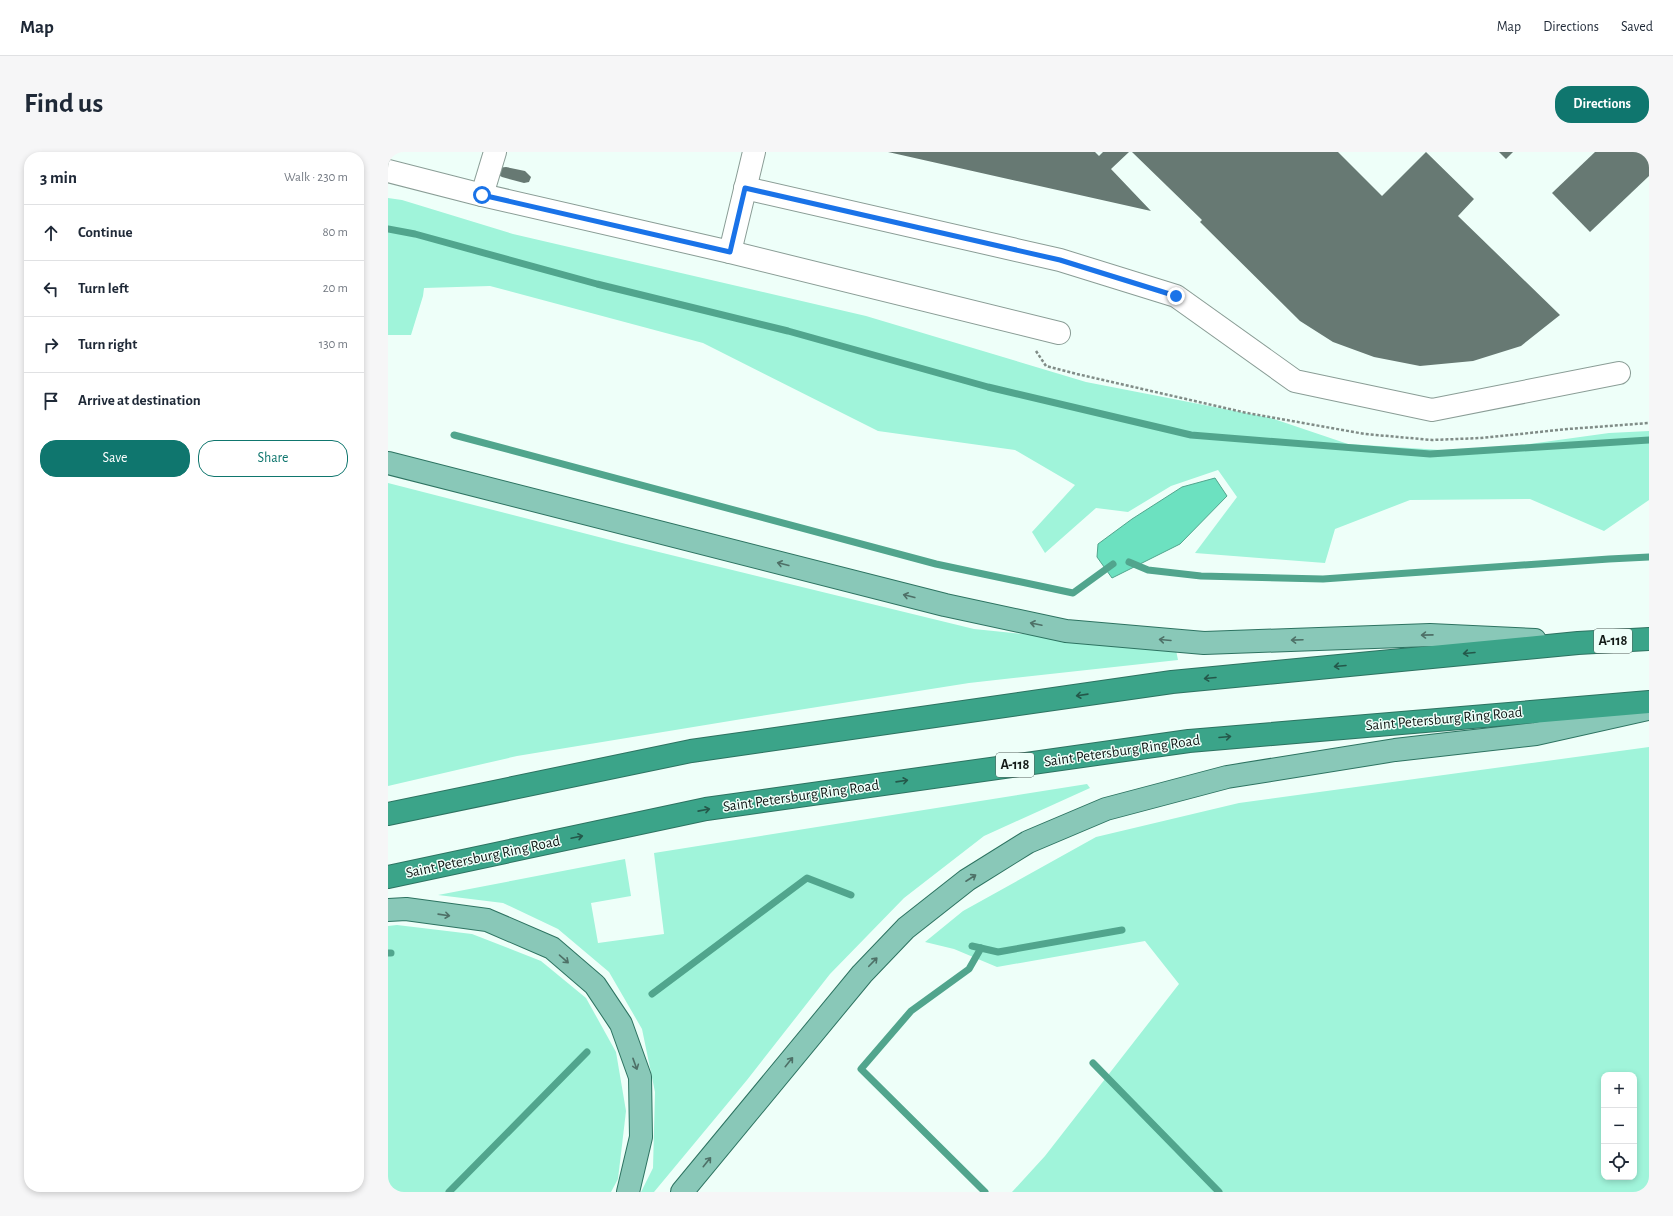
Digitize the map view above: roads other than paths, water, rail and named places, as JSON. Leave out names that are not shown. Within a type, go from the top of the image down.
[{"type":"highway","name":"А-118","points":[[388,814],[691,751],[1172,682],[1578,643],[1649,639]]},
{"type":"highway","name":"Saint Petersburg Ring Road","points":[[388,877],[706,809],[1189,740],[1649,702]]},
{"type":"main road","points":[[388,462],[938,603],[1066,630],[1204,643],[1430,635],[1578,643]]},
{"type":"main road","points":[[682,1192],[862,974],[906,928],[967,880],[1028,842],[1106,808],[1227,777],[1395,750],[1536,734],[1649,709]]},
{"type":"main road","points":[[388,910],[406,909],[486,920],[552,948],[595,985],[621,1024],[640,1077],[642,1137],[628,1192]]},
{"type":"lane","points":[[482,195],[495,152]]},
{"type":"lane","points":[[730,252],[754,152]]},
{"type":"lane","points":[[388,171],[482,195],[730,252],[1059,333]]},
{"type":"lane","points":[[745,188],[1060,260],[1176,296],[1294,381],[1432,410],[1619,373]]},
{"type":"waterway","points":[[388,229],[415,234],[597,284],[788,331],[988,387],[1191,435],[1430,454],[1649,440]]},
{"type":"waterway","points":[[454,435],[936,564],[1073,593],[1113,564]]},
{"type":"waterway","points":[[1129,562],[1148,570],[1201,576],[1323,579],[1649,557]]},
{"type":"waterway","points":[[652,994],[807,878],[851,895]]},
{"type":"waterway","points":[[972,946],[998,952],[1122,930]]},
{"type":"waterway","points":[[981,948],[969,969],[911,1011],[861,1069],[985,1192]]},
{"type":"waterway","points":[[449,1192],[587,1052]]},
{"type":"waterway","points":[[1093,1063],[1219,1192]]}]
